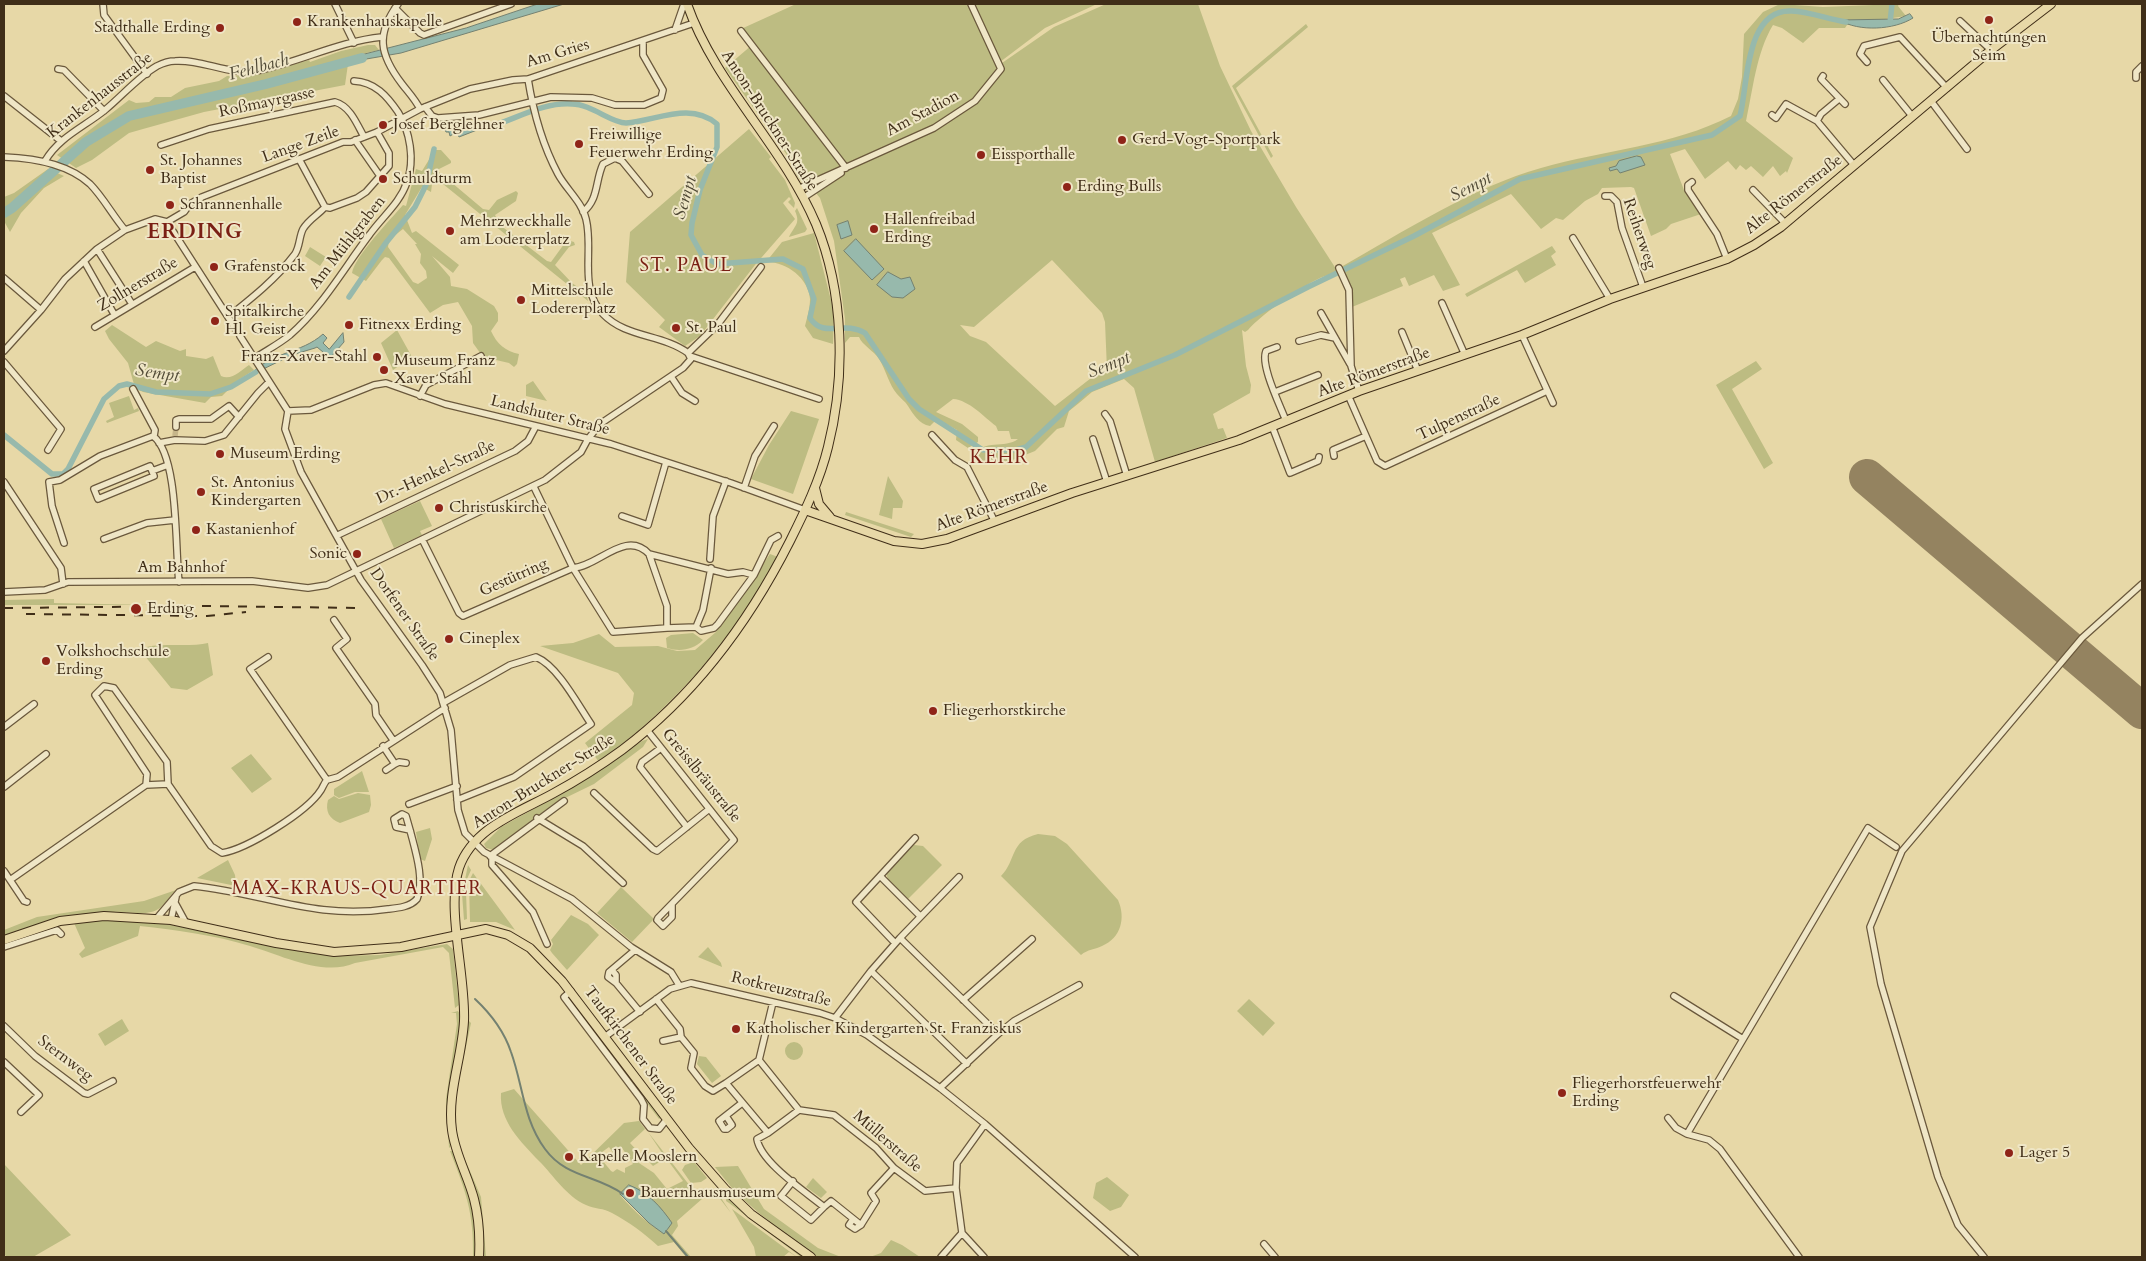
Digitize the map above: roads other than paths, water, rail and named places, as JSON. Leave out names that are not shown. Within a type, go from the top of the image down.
[{"type":"main road","name":"Anton-Bruckner-Straße","points":[[479,1257],[477,1210],[457,1152],[451,1122],[453,1087],[464,1017],[456,907],[457,877],[461,864],[473,844],[484,833],[500,822],[598,767],[647,730],[670,709],[707,669],[736,632],[771,579],[805,510],[815,488],[828,446],[836,406],[839,368],[838,320],[826,256],[810,210],[771,144],[718,70],[685,4]]},
{"type":"main road","name":"Alte Römerstraße","points":[[805,510],[886,539],[919,544],[948,539],[1107,482],[1239,440],[1348,395],[1522,336],[1610,299],[1727,259],[1761,241],[1786,223],[1991,50],[2051,4]]},
{"type":"main road","points":[[815,488],[816,497],[822,510],[833,520]]},
{"type":"main road","name":"Taufkirchener Straße","points":[[4,940],[35,928],[75,919],[104,916],[171,920],[276,943],[334,952],[388,949],[486,929],[515,938],[542,958],[570,991],[606,1036],[667,1119],[725,1189],[751,1214],[811,1257]]},
{"type":"street","points":[[103,4],[104,15],[147,74]]},
{"type":"street","points":[[335,4],[354,43]]},
{"type":"street","points":[[511,4],[424,35],[396,6],[386,21],[382,37],[388,62],[423,108],[432,116],[438,118],[479,116],[551,97],[592,98],[616,106],[644,105],[658,100],[663,94],[663,90],[643,54],[643,41]]},
{"type":"street","points":[[675,30],[685,4]]},
{"type":"street","name":"Am Stadion","points":[[798,189],[934,128],[967,108],[996,78],[1001,69],[971,4]]},
{"type":"street","points":[[1960,21],[1991,50]]},
{"type":"street","name":"Am Gries","points":[[423,108],[470,88],[513,80],[528,80],[694,23]]},
{"type":"street","points":[[741,31],[846,168]]},
{"type":"street","name":"Krankenhausstraße","points":[[46,162],[61,141],[104,111],[156,66],[174,61],[187,61],[238,72],[254,71],[382,37]]},
{"type":"street","points":[[1867,62],[1860,54],[1864,46],[1900,37],[1946,88]]},
{"type":"street","points":[[2136,78],[2136,72],[2142,66]]},
{"type":"street","points":[[58,69],[64,70],[104,111]]},
{"type":"street","points":[[1823,76],[1821,79],[1845,104]]},
{"type":"street","points":[[528,80],[537,116],[554,167],[583,212],[588,231],[589,285],[595,304],[603,314],[629,332],[662,339],[689,354],[820,399]]},
{"type":"street","points":[[1883,80],[1912,116]]},
{"type":"street","name":"Am Mühlgraben","points":[[257,360],[290,334],[335,284],[369,234],[400,199],[408,180],[411,158],[408,137],[392,103],[373,85],[354,81]]},
{"type":"street","points":[[4,96],[61,141]]},
{"type":"street","points":[[1817,121],[1821,114],[1839,99]]},
{"type":"street","points":[[1931,101],[1967,149]]},
{"type":"street","name":"Roßmayrgasse","points":[[161,145],[201,131],[335,102],[344,106],[351,114],[364,137]]},
{"type":"street","points":[[1772,116],[1776,118],[1786,104],[1817,121],[1854,165]]},
{"type":"street","name":"Lange Zeile","points":[[167,222],[184,212],[190,204],[202,198],[343,142],[377,132],[423,108]]},
{"type":"street","points":[[228,317],[264,288],[287,264],[299,248],[302,230],[312,217],[325,207],[330,208],[357,198],[389,166],[390,159],[386,147],[377,132]]},
{"type":"street","points":[[355,140],[380,176]]},
{"type":"street","points":[[4,157],[46,162],[66,169],[90,184],[125,230]]},
{"type":"street","points":[[583,212],[592,203],[600,170],[608,160],[619,158],[649,194]]},
{"type":"street","points":[[299,159],[325,207]]},
{"type":"street","name":"Am Stadion","points":[[803,198],[834,179],[846,168]]},
{"type":"street","points":[[1692,182],[1688,185],[1688,190],[1717,234],[1727,259]]},
{"type":"street","points":[[1753,190],[1786,223]]},
{"type":"street","points":[[810,210],[809,203],[814,191]]},
{"type":"street","name":"Reiherweg","points":[[1605,196],[1611,196],[1617,202],[1622,228],[1643,287]]},
{"type":"street","points":[[4,351],[41,310],[65,279],[97,249],[125,230],[155,219],[167,222],[192,267],[239,333],[288,411]]},
{"type":"street","points":[[1573,238],[1610,299]]},
{"type":"street","points":[[97,249],[132,304]]},
{"type":"street","points":[[84,262],[114,314]]},
{"type":"street","name":"Zollnerstraße","points":[[95,327],[192,267]]},
{"type":"street","points":[[588,439],[603,422],[672,378],[689,362],[689,354],[718,324],[762,268]]},
{"type":"street","points":[[1339,268],[1349,293],[1351,366]]},
{"type":"street","points":[[4,278],[41,310]]},
{"type":"street","points":[[1442,303],[1465,355]]},
{"type":"street","points":[[1321,313],[1351,366],[1359,391]]},
{"type":"street","points":[[1402,332],[1418,372]]},
{"type":"street","points":[[1299,341],[1321,335],[1335,338]]},
{"type":"street","points":[[1522,336],[1553,403]]},
{"type":"street","points":[[4,340],[10,345]]},
{"type":"street","points":[[1277,347],[1266,351],[1265,354],[1268,373],[1286,421]]},
{"type":"street","points":[[420,396],[426,385],[481,356]]},
{"type":"street","points":[[4,362],[61,430],[48,450]]},
{"type":"street","points":[[1275,392],[1318,375]]},
{"type":"street","points":[[672,378],[682,393],[695,401]]},
{"type":"street","points":[[159,443],[175,438],[216,439],[229,432],[258,393],[270,382]]},
{"type":"street","name":"Landshuter Straße","points":[[288,411],[311,410],[374,385],[386,383],[445,404],[588,439],[666,462],[726,481],[805,510]]},
{"type":"street","points":[[133,389],[155,430],[154,436],[168,465],[174,486],[179,582]]},
{"type":"street","name":"Tulpenstraße","points":[[1366,436],[1377,461],[1382,466],[1390,466],[1547,391]]},
{"type":"street","points":[[1334,456],[1333,450],[1366,436],[1348,395]]},
{"type":"street","points":[[176,427],[176,420],[211,419],[229,406],[239,417]]},
{"type":"street","name":"Dorfener Straße","points":[[288,411],[285,429],[293,454],[356,571],[433,681],[444,706],[451,730],[460,820],[473,844]]},
{"type":"street","points":[[1105,414],[1110,421],[1127,476]]},
{"type":"street","name":"Dr.-Henkel-Straße","points":[[338,535],[515,450],[528,440],[536,426]]},
{"type":"street","points":[[744,488],[755,456],[774,426]]},
{"type":"street","points":[[1272,426],[1287,475],[1318,461],[1319,457]]},
{"type":"street","points":[[932,435],[955,460],[967,466],[995,522]]},
{"type":"street","points":[[64,543],[52,506],[48,482],[60,480],[100,456],[154,436]]},
{"type":"street","name":"Am Bahnhof","points":[[4,592],[45,590],[63,584],[252,581],[308,588],[327,585],[534,487],[570,462],[581,452],[588,439]]},
{"type":"street","points":[[1093,439],[1107,482]]},
{"type":"street","points":[[622,516],[648,525],[666,462]]},
{"type":"street","points":[[152,471],[168,465]]},
{"type":"street","points":[[150,466],[152,471],[154,476],[98,499],[94,489],[150,466]]},
{"type":"street","points":[[710,559],[713,516],[726,481]]},
{"type":"street","points":[[4,482],[61,568],[63,584]]},
{"type":"street","name":"Gestütring","points":[[423,541],[460,614],[463,616],[573,568],[534,487]]},
{"type":"street","points":[[104,538],[147,522],[175,520]]},
{"type":"street","points":[[754,574],[743,572],[728,574],[649,554],[640,546],[624,545],[581,567],[573,568],[613,632],[696,626],[701,631],[714,628],[754,574],[772,540],[778,536]]},
{"type":"street","points":[[649,554],[667,606],[667,628]]},
{"type":"street","points":[[696,626],[703,610],[710,568]]},
{"type":"street","points":[[1984,1257],[1958,1225],[1938,1177],[1883,992],[1870,927],[1902,852],[2082,638],[2142,584]]},
{"type":"street","points":[[334,620],[347,639],[336,648],[375,704],[376,715],[394,740]]},
{"type":"street","points":[[268,657],[250,669],[327,780]]},
{"type":"street","points":[[146,785],[147,774],[95,695],[104,686],[114,688],[166,762],[168,784],[211,846],[222,853],[276,829],[321,791],[327,780],[338,777],[444,706],[510,665],[536,657],[543,661],[579,703],[591,724],[514,777],[457,800]]},
{"type":"street","points":[[4,727],[34,704]]},
{"type":"street","name":"Greisslbräustraße","points":[[647,730],[734,842],[672,905]]},
{"type":"street","points":[[383,746],[395,764]]},
{"type":"street","points":[[661,748],[642,762],[640,767],[687,827]]},
{"type":"street","points":[[4,787],[46,754]]},
{"type":"street","points":[[386,770],[399,762],[406,763]]},
{"type":"street","points":[[10,880],[146,785],[168,784]]},
{"type":"street","points":[[409,804],[457,786]]},
{"type":"street","points":[[594,793],[653,850],[658,851],[708,810]]},
{"type":"street","points":[[491,856],[537,818],[564,800]]},
{"type":"street","points":[[537,818],[583,846],[623,883]]},
{"type":"street","points":[[1687,1134],[1868,828],[1896,847]]},
{"type":"street","points":[[157,918],[176,895],[184,889],[194,886],[326,912],[357,913],[404,906],[414,902],[419,895],[418,867],[410,830]]},
{"type":"street","points":[[895,944],[856,902],[915,838]]},
{"type":"street","points":[[473,844],[491,856],[572,899],[635,950],[671,972],[679,985],[656,999],[606,1036]]},
{"type":"street","points":[[491,856],[492,865],[533,912],[547,944]]},
{"type":"street","points":[[4,871],[24,901],[28,902]]},
{"type":"street","points":[[880,876],[920,916]]},
{"type":"street","points":[[835,1018],[871,971],[900,938],[959,877]]},
{"type":"street","points":[[171,920],[176,895]]},
{"type":"street","points":[[174,901],[186,923]]},
{"type":"street","points":[[4,947],[53,930],[57,930],[61,934]]},
{"type":"street","points":[[900,938],[998,1034]]},
{"type":"street","points":[[964,1000],[1032,939]]},
{"type":"street","points":[[635,950],[612,970],[608,977],[616,983],[640,1012]]},
{"type":"street","points":[[871,971],[967,1064]]},
{"type":"street","name":"Rotkreuzstraße","points":[[679,985],[698,983],[835,1018],[866,1035],[940,1088],[985,1124],[1135,1257]]},
{"type":"street","points":[[940,1088],[1014,1021],[1079,985]]},
{"type":"street","name":"Taufkirchener Straße","points":[[570,991],[564,997],[642,1099],[644,1105],[643,1119],[650,1128],[659,1129],[667,1119]]},
{"type":"street","points":[[1674,996],[1743,1039]]},
{"type":"street","points":[[656,999],[680,1029],[681,1037],[694,1053],[691,1068],[705,1086],[713,1091],[759,1060],[773,1002]]},
{"type":"street","name":"Sternweg","points":[[4,1026],[36,1056],[84,1093],[88,1094],[113,1081]]},
{"type":"street","points":[[663,1041],[681,1037]]},
{"type":"street","points":[[759,1060],[799,1110],[757,1139],[758,1145],[775,1167],[824,1207]]},
{"type":"street","points":[[4,1062],[39,1095],[21,1112]]},
{"type":"street","points":[[726,1083],[768,1132]]},
{"type":"street","points":[[726,1116],[742,1103]]},
{"type":"street","name":"Müllerstraße","points":[[799,1110],[834,1115],[876,1148],[894,1168],[926,1191],[956,1188]]},
{"type":"street","points":[[1668,1118],[1676,1128],[1687,1134],[1709,1140],[1720,1149],[1798,1257]]},
{"type":"street","points":[[984,1257],[962,1233],[956,1188],[957,1163],[985,1124]]},
{"type":"street","points":[[793,1182],[781,1196],[811,1220],[831,1201],[861,1225],[876,1201],[872,1193],[894,1168]]},
{"type":"street","points":[[941,1257],[962,1233]]},
{"type":"street","points":[[1264,1244],[1275,1257]]},
{"type":"waterway","name":"Sempt","points":[[1890,23],[1892,4]]},
{"type":"waterway","name":"Sempt","points":[[469,129],[492,126],[541,108],[562,104],[586,107],[614,120],[626,123],[684,113],[707,117],[717,124],[717,147],[700,190],[691,235],[702,255],[717,264],[783,259],[803,269],[814,299],[810,318],[815,324],[828,329],[849,328],[865,333],[909,399],[919,409],[983,450],[1016,450],[1026,447],[1086,391],[1175,355],[1308,287],[1414,236],[1520,179],[1712,135],[1740,116],[1751,51],[1757,35],[1765,22],[1777,13],[1792,11],[1846,22]]},
{"type":"waterway","name":"Fehlbach","points":[[4,213],[86,142],[129,116],[266,84],[362,58]]},
{"type":"waterway","name":"Sempt","points":[[349,297],[385,244],[415,207],[426,185],[434,149]]},
{"type":"waterway","name":"Sempt","points":[[4,435],[52,474],[63,474],[68,469],[104,399],[119,386],[127,384],[156,392],[210,394],[231,387],[256,372]]},
{"type":"waterway","points":[[475,999],[496,1023],[505,1037],[515,1064],[532,1126],[545,1149],[562,1166],[603,1183],[623,1194]]},
{"type":"waterway","points":[[666,1231],[688,1257]]},
{"type":"tunnel","points":[[175,436],[176,427]]},
{"type":"railway","points":[[4,608],[208,606],[357,608]]},
{"type":"railway","points":[[26,614],[207,616],[246,612]]},
{"type":"place","name":"Übernachtungen Seim","points":[[1989,20]]},
{"type":"place","name":"Krankenhauskapelle","points":[[297,22]]},
{"type":"place","name":"Stadthalle Erding","points":[[220,28]]},
{"type":"place","name":"Josef Berglehner","points":[[383,125]]},
{"type":"place","name":"Gerd-Vogt-Sportpark","points":[[1122,140]]},
{"type":"place","name":"Freiwillige Feuerwehr Erding","points":[[579,144]]},
{"type":"place","name":"Eissporthalle","points":[[981,155]]},
{"type":"place","name":"St. Johannes Baptist","points":[[150,170]]},
{"type":"place","name":"Schuldturm","points":[[383,179]]},
{"type":"place","name":"Erding Bulls","points":[[1067,187]]},
{"type":"place","name":"Schrannenhalle","points":[[170,205]]},
{"type":"place","name":"Hallenfreibad Erding","points":[[874,229]]},
{"type":"place","name":"Mehrzweckhalle am Lodererplatz","points":[[450,231]]},
{"type":"place","name":"Grafenstock","points":[[214,267]]},
{"type":"place","name":"Mittelschule Lodererplatz","points":[[521,300]]},
{"type":"place","name":"Spitalkirche Hl. Geist","points":[[215,321]]},
{"type":"place","name":"Fitnexx Erding","points":[[349,325]]},
{"type":"place","name":"St. Paul","points":[[676,328]]},
{"type":"place","name":"Franz-Xaver-Stahl","points":[[377,357]]},
{"type":"place","name":"Museum Franz Xaver Stahl","points":[[384,370]]},
{"type":"place","name":"Museum Erding","points":[[220,454]]},
{"type":"place","name":"St. Antonius Kindergarten","points":[[201,492]]},
{"type":"place","name":"Christuskirche","points":[[439,508]]},
{"type":"place","name":"Kastanienhof","points":[[196,530]]},
{"type":"place","name":"Sonic","points":[[357,554]]},
{"type":"place","name":"Erding","points":[[136,609]]},
{"type":"place","name":"Cineplex","points":[[449,639]]},
{"type":"place","name":"Volkshochschule Erding","points":[[46,661]]},
{"type":"place","name":"Fliegerhorstkirche","points":[[933,711]]},
{"type":"place","name":"Katholischer Kindergarten St. Franziskus","points":[[736,1029]]},
{"type":"place","name":"Fliegerhorstfeuerwehr Erding","points":[[1562,1093]]},
{"type":"place","name":"Lager 5","points":[[2009,1153]]},
{"type":"place","name":"Kapelle Mooslern","points":[[569,1157]]},
{"type":"place","name":"Bauernhausmuseum","points":[[630,1193]]},
{"type":"district","name":"ERDING","points":[[195,233]]},
{"type":"district","name":"ST. PAUL","points":[[686,267]]},
{"type":"district","name":"KEHR","points":[[999,459]]},
{"type":"district","name":"MAX-KRAUS-QUARTIER","points":[[357,890]]}]
